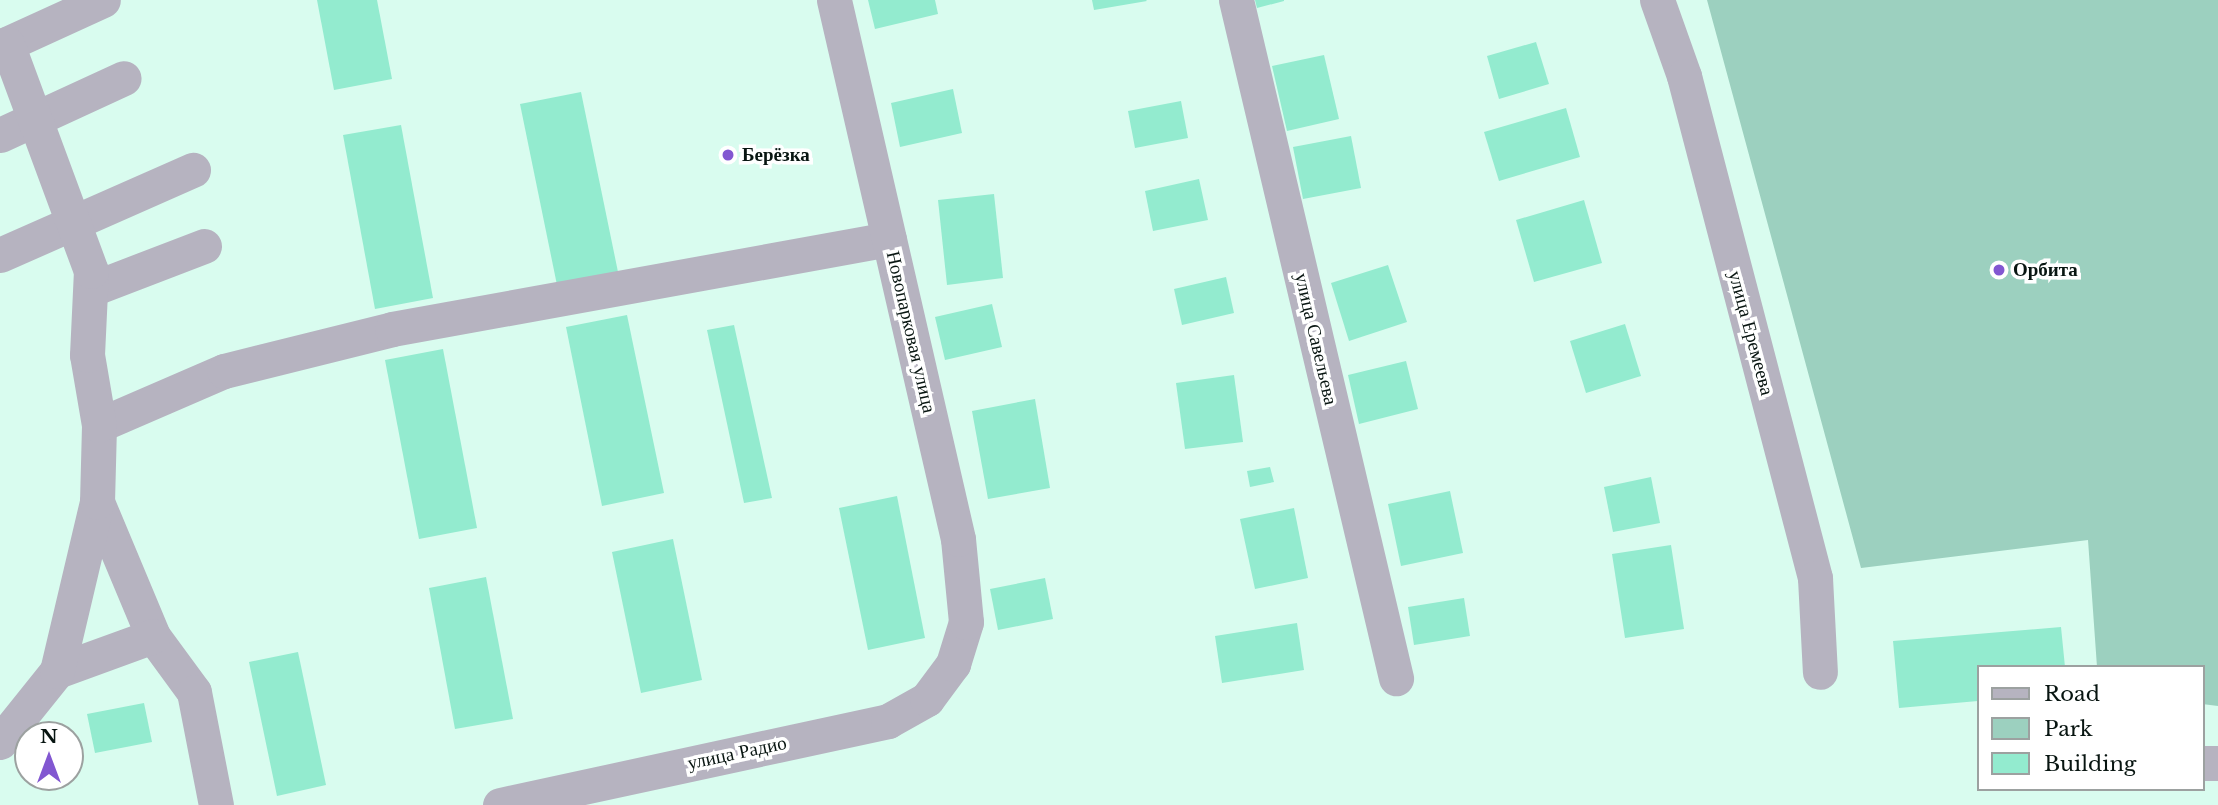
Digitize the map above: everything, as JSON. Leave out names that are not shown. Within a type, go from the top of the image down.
[{"type":"street","points":[[0,742],[57,671],[96,502],[99,425],[87,355],[91,271],[76,222],[3,45],[103,0]]},
{"type":"street","name":"Новопарковая улица","points":[[834,0],[958,539],[966,622],[953,664]]},
{"type":"street","name":"улица Савельева","points":[[1236,0],[1395,678]]},
{"type":"street","name":"улица Еремеева","points":[[1657,0],[1684,76],[1815,579],[1821,672]]},
{"type":"street","points":[[0,135],[124,78]]},
{"type":"street","points":[[0,255],[193,170]]},
{"type":"street","points":[[99,425],[224,371],[392,329],[889,239]]},
{"type":"street","points":[[92,289],[204,246]]},
{"type":"street","points":[[96,502],[153,636],[194,692],[216,805]]},
{"type":"street","points":[[57,671],[153,636]]},
{"type":"street","name":"улица Радио","points":[[500,805],[888,721],[927,699],[953,664]]},
{"type":"green space","name":"Орбита","points":[[1707,0],[2218,0],[2218,706],[2204,704],[2204,665],[2097,665],[2088,540],[1861,568]]},
{"type":"building","points":[[317,0],[377,0],[392,79],[334,90]]},
{"type":"building","points":[[868,0],[935,0],[938,14],[875,29]]},
{"type":"building","points":[[1092,0],[1146,0],[1147,1],[1094,10]]},
{"type":"building","points":[[1255,0],[1284,0],[1284,1],[1257,8]]},
{"type":"building","points":[[1536,42],[1549,84],[1499,99],[1487,56]]},
{"type":"building","points":[[1324,55],[1339,119],[1287,131],[1272,66]]},
{"type":"building","points":[[953,89],[962,133],[900,147],[891,103]]},
{"type":"building","points":[[581,92],[618,272],[557,285],[520,104]]},
{"type":"building","points":[[1181,101],[1188,138],[1135,148],[1128,111]]},
{"type":"building","points":[[1566,108],[1580,157],[1499,181],[1484,132]]},
{"type":"building","points":[[401,125],[433,298],[375,309],[343,135]]},
{"type":"building","points":[[1351,136],[1361,188],[1303,199],[1293,147]]},
{"type":"building","points":[[1199,179],[1208,220],[1153,231],[1145,191]]},
{"type":"building","points":[[994,194],[1003,278],[947,285],[938,200]]},
{"type":"building","points":[[1584,200],[1602,263],[1534,282],[1516,220]]},
{"type":"building","points":[[1388,265],[1407,322],[1349,341],[1331,283]]},
{"type":"building","points":[[1226,277],[1234,313],[1182,325],[1174,289]]},
{"type":"building","points":[[992,304],[1002,347],[945,360],[935,317]]},
{"type":"building","points":[[627,315],[664,493],[602,506],[566,327]]},
{"type":"building","points":[[1625,324],[1641,376],[1586,393],[1570,341]]},
{"type":"building","points":[[734,325],[772,498],[744,503],[707,330]]},
{"type":"building","points":[[443,349],[477,528],[419,539],[385,360]]},
{"type":"building","points":[[1406,361],[1418,409],[1359,424],[1348,375]]},
{"type":"building","points":[[1234,375],[1243,442],[1185,449],[1176,383]]},
{"type":"building","points":[[1035,399],[1050,488],[988,499],[972,411]]},
{"type":"building","points":[[1270,467],[1274,482],[1250,487],[1247,471]]},
{"type":"building","points":[[1651,477],[1660,523],[1613,532],[1604,487]]},
{"type":"building","points":[[1450,491],[1463,553],[1401,566],[1388,504]]},
{"type":"building","points":[[897,496],[925,638],[868,650],[839,508]]},
{"type":"building","points":[[1294,508],[1308,578],[1255,589],[1240,519]]},
{"type":"building","points":[[673,539],[702,680],[641,693],[612,552]]},
{"type":"building","points":[[1671,545],[1684,629],[1625,638],[1612,554]]},
{"type":"building","points":[[486,577],[513,719],[455,729],[429,588]]},
{"type":"building","points":[[1045,578],[1053,619],[998,630],[990,589]]},
{"type":"building","points":[[1464,598],[1470,636],[1414,645],[1408,607]]},
{"type":"building","points":[[1297,623],[1304,670],[1222,683],[1215,636]]},
{"type":"building","points":[[2061,627],[2065,665],[1976,665],[1976,701],[1899,708],[1893,641]]},
{"type":"building","points":[[298,652],[326,785],[277,796],[249,662]]},
{"type":"building","points":[[144,703],[152,742],[95,753],[87,714]]},
{"type":"place","name":"Берёзка","points":[[728,155]]},
{"type":"place","name":"Орбита","points":[[1999,270]]}]
